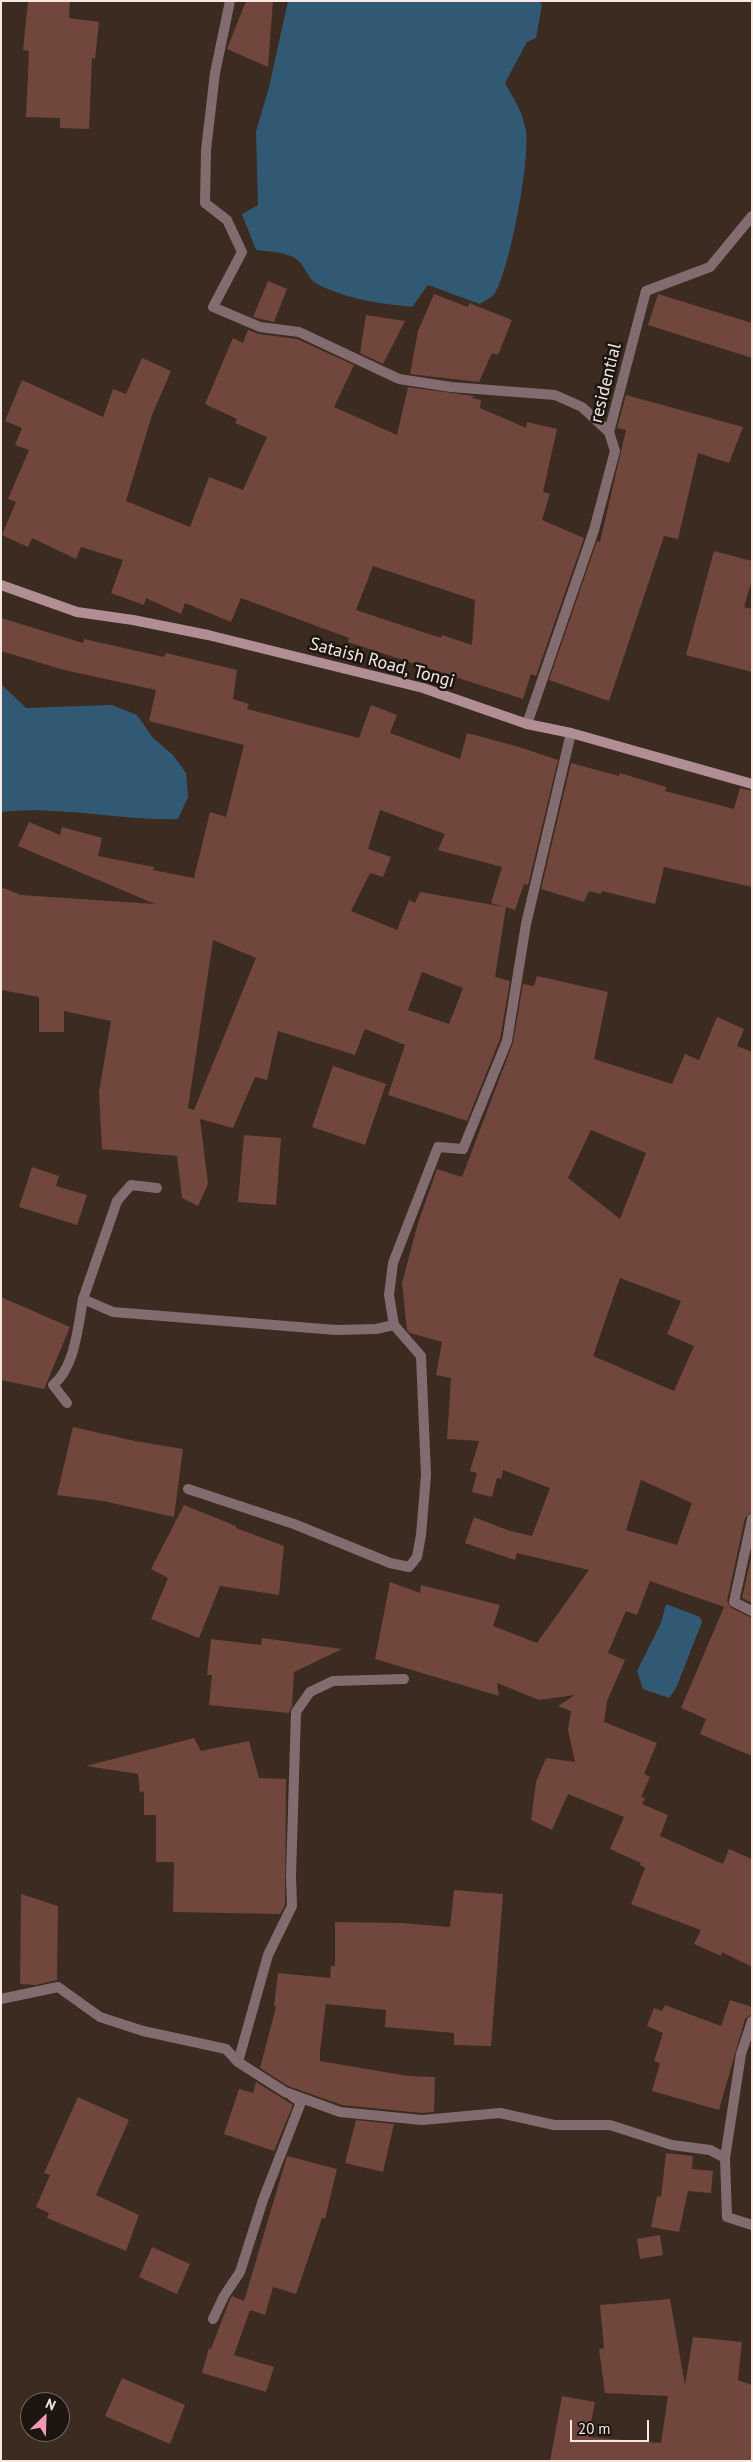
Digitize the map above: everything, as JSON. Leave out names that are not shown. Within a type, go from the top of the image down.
[{"type":"street","points":[[230,1],[215,73],[206,150],[205,203],[227,220],[242,252],[213,307],[260,327],[299,332],[399,379],[451,387],[555,395],[582,407],[609,432]]},
{"type":"street","name":"residential","points":[[527,724],[594,530],[615,451],[609,432],[646,291],[710,267],[752,216]]},
{"type":"street","name":"Sataish Road, Tongi","points":[[1,585],[77,612],[133,620],[208,635],[423,688],[527,724],[571,733],[752,784]]},
{"type":"street","points":[[188,1489],[294,1524],[390,1563],[409,1567],[417,1557],[421,1535],[426,1475],[421,1356],[394,1325],[390,1295],[394,1263],[438,1147],[463,1149],[507,1041],[526,924],[571,733]]},
{"type":"street","points":[[66,1403],[53,1384],[64,1376],[77,1334],[83,1299],[117,1201],[131,1185],[158,1188]]},
{"type":"street","points":[[83,1299],[112,1312],[336,1330],[394,1325]]},
{"type":"street","points":[[752,1519],[734,1602],[752,1611]]},
{"type":"street","points":[[238,2062],[268,1955],[292,1906],[291,1876],[296,1712],[310,1692],[333,1681],[404,1679]]},
{"type":"street","points":[[1,1999],[58,1986],[100,2017],[143,2031],[226,2049],[238,2062],[301,2102],[262,2200],[240,2272],[224,2296],[213,2319]]},
{"type":"street","points":[[752,2021],[741,2054],[725,2158],[727,2217],[752,2225]]},
{"type":"street","points":[[285,2092],[340,2112],[422,2120],[500,2114],[554,2125],[610,2125],[672,2146],[710,2150],[725,2158]]},
{"type":"water","points":[[288,1],[539,1],[542,5],[536,38],[527,42],[505,83],[523,119],[526,132],[525,166],[518,214],[507,261],[501,280],[495,293],[490,298],[480,304],[428,285],[412,307],[364,300],[342,294],[316,283],[298,260],[293,257],[281,253],[256,250],[242,214],[258,205],[256,132],[269,87]]},
{"type":"water","points":[[1,684],[26,708],[112,705],[137,715],[153,738],[173,755],[186,773],[188,797],[178,819],[133,818],[46,810],[1,812]]},
{"type":"water","points":[[666,1604],[700,1617],[702,1622],[676,1688],[669,1698],[643,1689],[637,1671],[661,1623]]},
{"type":"building","points":[[28,1],[70,1],[69,18],[99,22],[95,59],[92,58],[89,129],[60,128],[60,118],[26,117],[29,51],[23,50]]},
{"type":"building","points":[[246,1],[273,1],[268,67],[227,49]]},
{"type":"building","points":[[268,281],[287,289],[274,322],[253,317]]},
{"type":"building","points":[[434,294],[468,307],[469,303],[512,320],[498,355],[492,353],[479,382],[410,374],[418,331]]},
{"type":"building","points":[[658,294],[752,323],[752,358],[648,325]]},
{"type":"building","points":[[366,315],[405,321],[383,364],[360,353]]},
{"type":"building","points":[[248,330],[259,334],[297,339],[354,365],[334,407],[397,435],[408,387],[474,396],[472,398],[481,400],[480,408],[526,428],[527,422],[557,429],[543,492],[550,494],[542,520],[584,538],[536,676],[531,674],[523,699],[348,642],[349,638],[241,598],[231,622],[185,603],[181,614],[146,598],[144,605],[111,593],[123,560],[81,547],[76,559],[32,538],[28,547],[2,535],[16,502],[8,499],[29,450],[15,445],[22,428],[5,421],[22,380],[103,417],[113,389],[126,394],[142,358],[171,371],[152,415],[126,501],[190,527],[209,477],[243,490],[267,437],[235,423],[237,419],[205,404],[233,338],[243,343]],"holes":[[[373,566],[475,600],[472,645],[442,635],[441,638],[356,610]]]},
{"type":"building","points":[[626,395],[743,427],[729,463],[698,453],[678,539],[664,536],[609,701],[549,680],[597,541],[600,542],[626,430],[617,428]]},
{"type":"building","points":[[714,551],[752,561],[752,580],[744,607],[752,609],[752,672],[686,655]]},
{"type":"building","points":[[1,618],[83,643],[84,639],[164,657],[166,653],[237,670],[233,699],[249,704],[247,709],[359,738],[371,705],[397,715],[390,733],[460,759],[467,733],[558,760],[528,885],[524,884],[515,910],[506,907],[495,977],[510,981],[500,1039],[467,1121],[388,1095],[405,1045],[365,1029],[355,1055],[278,1031],[267,1080],[255,1077],[233,1128],[200,1119],[208,1184],[198,1206],[182,1198],[177,1156],[102,1149],[99,1092],[111,1021],[64,1011],[64,1032],[39,1032],[39,997],[1,990],[1,887],[21,895],[155,904],[18,846],[29,822],[60,835],[62,827],[102,838],[98,856],[154,867],[153,870],[194,878],[210,812],[226,817],[244,745],[149,721],[156,690],[64,670],[1,651]],"holes":[[[380,810],[445,834],[438,850],[502,867],[491,903],[505,907],[420,892],[415,903],[409,900],[397,930],[351,911],[370,873],[383,877],[391,857],[368,849]],[[213,940],[256,958],[194,1110],[188,1108]],[[422,972],[463,988],[449,1024],[408,1010]]]},
{"type":"building","points":[[571,763],[619,776],[620,773],[666,787],[665,791],[734,809],[740,788],[752,791],[752,887],[664,867],[655,904],[602,891],[601,894],[589,891],[584,902],[541,889]]},
{"type":"building","points":[[537,976],[608,992],[594,1059],[672,1084],[685,1054],[699,1060],[717,1017],[744,1029],[737,1046],[752,1052],[752,1512],[745,1518],[727,1601],[731,1608],[752,1618],[752,1756],[700,1734],[706,1719],[681,1708],[724,1607],[650,1581],[637,1615],[626,1611],[608,1653],[625,1660],[607,1701],[604,1722],[657,1743],[644,1774],[650,1777],[641,1797],[645,1798],[642,1804],[668,1815],[660,1836],[723,1864],[729,1849],[752,1859],[752,1967],[722,1952],[721,1956],[694,1944],[701,1930],[631,1904],[645,1868],[640,1865],[641,1863],[610,1849],[624,1817],[568,1794],[552,1830],[531,1820],[536,1782],[546,1758],[575,1762],[568,1730],[571,1711],[558,1706],[575,1695],[539,1700],[497,1683],[499,1696],[375,1659],[390,1582],[420,1593],[421,1585],[500,1605],[493,1626],[537,1643],[589,1570],[517,1553],[515,1560],[465,1543],[474,1517],[510,1531],[532,1536],[550,1488],[503,1470],[501,1479],[497,1478],[492,1497],[472,1492],[477,1473],[470,1471],[479,1441],[447,1439],[451,1378],[436,1375],[442,1342],[410,1333],[407,1330],[402,1283],[418,1223],[437,1169],[462,1177],[513,1043],[523,984],[534,986]],"holes":[[[591,1130],[646,1153],[620,1219],[568,1178]],[[620,1278],[681,1301],[667,1334],[694,1346],[674,1391],[593,1356]],[[641,1480],[692,1503],[677,1545],[626,1530]]]},
{"type":"building","points":[[333,1066],[386,1084],[365,1145],[312,1127]]},
{"type":"building","points":[[244,1135],[281,1138],[276,1205],[238,1202]]},
{"type":"building","points":[[32,1167],[59,1176],[56,1186],[87,1195],[77,1225],[19,1207]]},
{"type":"building","points":[[1,1297],[70,1327],[44,1389],[1,1380]]},
{"type":"building","points":[[73,1427],[135,1441],[183,1449],[174,1517],[103,1501],[57,1495]]},
{"type":"building","points":[[184,1505],[236,1526],[236,1528],[284,1546],[279,1595],[220,1586],[199,1638],[151,1619],[168,1578],[151,1569]]},
{"type":"building","points":[[752,1553],[752,1603],[742,1598]]},
{"type":"building","points":[[262,1638],[342,1649],[294,1672],[292,1706],[289,1713],[209,1705],[212,1675],[207,1675],[211,1639],[261,1645]]},
{"type":"building","points":[[194,1738],[201,1751],[249,1741],[259,1778],[286,1779],[285,1905],[280,1914],[173,1912],[174,1862],[156,1862],[156,1815],[144,1815],[144,1791],[140,1793],[138,1774],[86,1766]]},
{"type":"building","points":[[454,1890],[503,1894],[491,2046],[454,2045],[454,2033],[385,2027],[386,2010],[326,2004],[320,2051],[320,2061],[408,2076],[435,2077],[434,2112],[422,2113],[342,2105],[288,2086],[260,2068],[276,2007],[274,2006],[278,1973],[330,1978],[331,1966],[335,1966],[335,1922],[401,1923],[450,1927]]},
{"type":"building","points":[[21,1894],[58,1906],[57,1980],[36,1985],[20,1984]]},
{"type":"building","points":[[730,2000],[752,2007],[752,2014],[745,2019],[719,2110],[652,2091],[660,2063],[654,2061],[663,2033],[647,2026],[654,2008],[662,2011],[665,2005],[721,2026]]},
{"type":"building","points":[[256,2082],[293,2105],[274,2151],[224,2134],[239,2089],[253,2093]]},
{"type":"building","points":[[78,2097],[129,2120],[96,2195],[139,2215],[126,2251],[47,2218],[49,2213],[36,2207],[50,2175],[44,2173]]},
{"type":"building","points":[[356,2120],[394,2124],[383,2172],[345,2163]]},
{"type":"building","points":[[666,2153],[693,2156],[692,2169],[713,2171],[711,2193],[688,2191],[679,2232],[651,2227],[657,2196],[661,2197]]},
{"type":"building","points":[[287,2156],[337,2169],[325,2219],[322,2218],[296,2294],[273,2287],[265,2315],[250,2310],[234,2355],[274,2367],[266,2392],[202,2373],[209,2348],[211,2349],[230,2299],[232,2296],[244,2301]]},
{"type":"building","points":[[660,2235],[663,2255],[640,2259],[637,2239]]},
{"type":"building","points":[[152,2247],[190,2264],[177,2294],[139,2277]]},
{"type":"building","points":[[670,2299],[685,2385],[693,2337],[742,2342],[738,2380],[752,2385],[752,2461],[550,2461],[562,2396],[595,2402],[588,2437],[661,2443],[668,2396],[605,2393],[599,2349],[604,2348],[600,2305]]},
{"type":"building","points":[[122,2378],[185,2405],[170,2444],[105,2416]]}]
